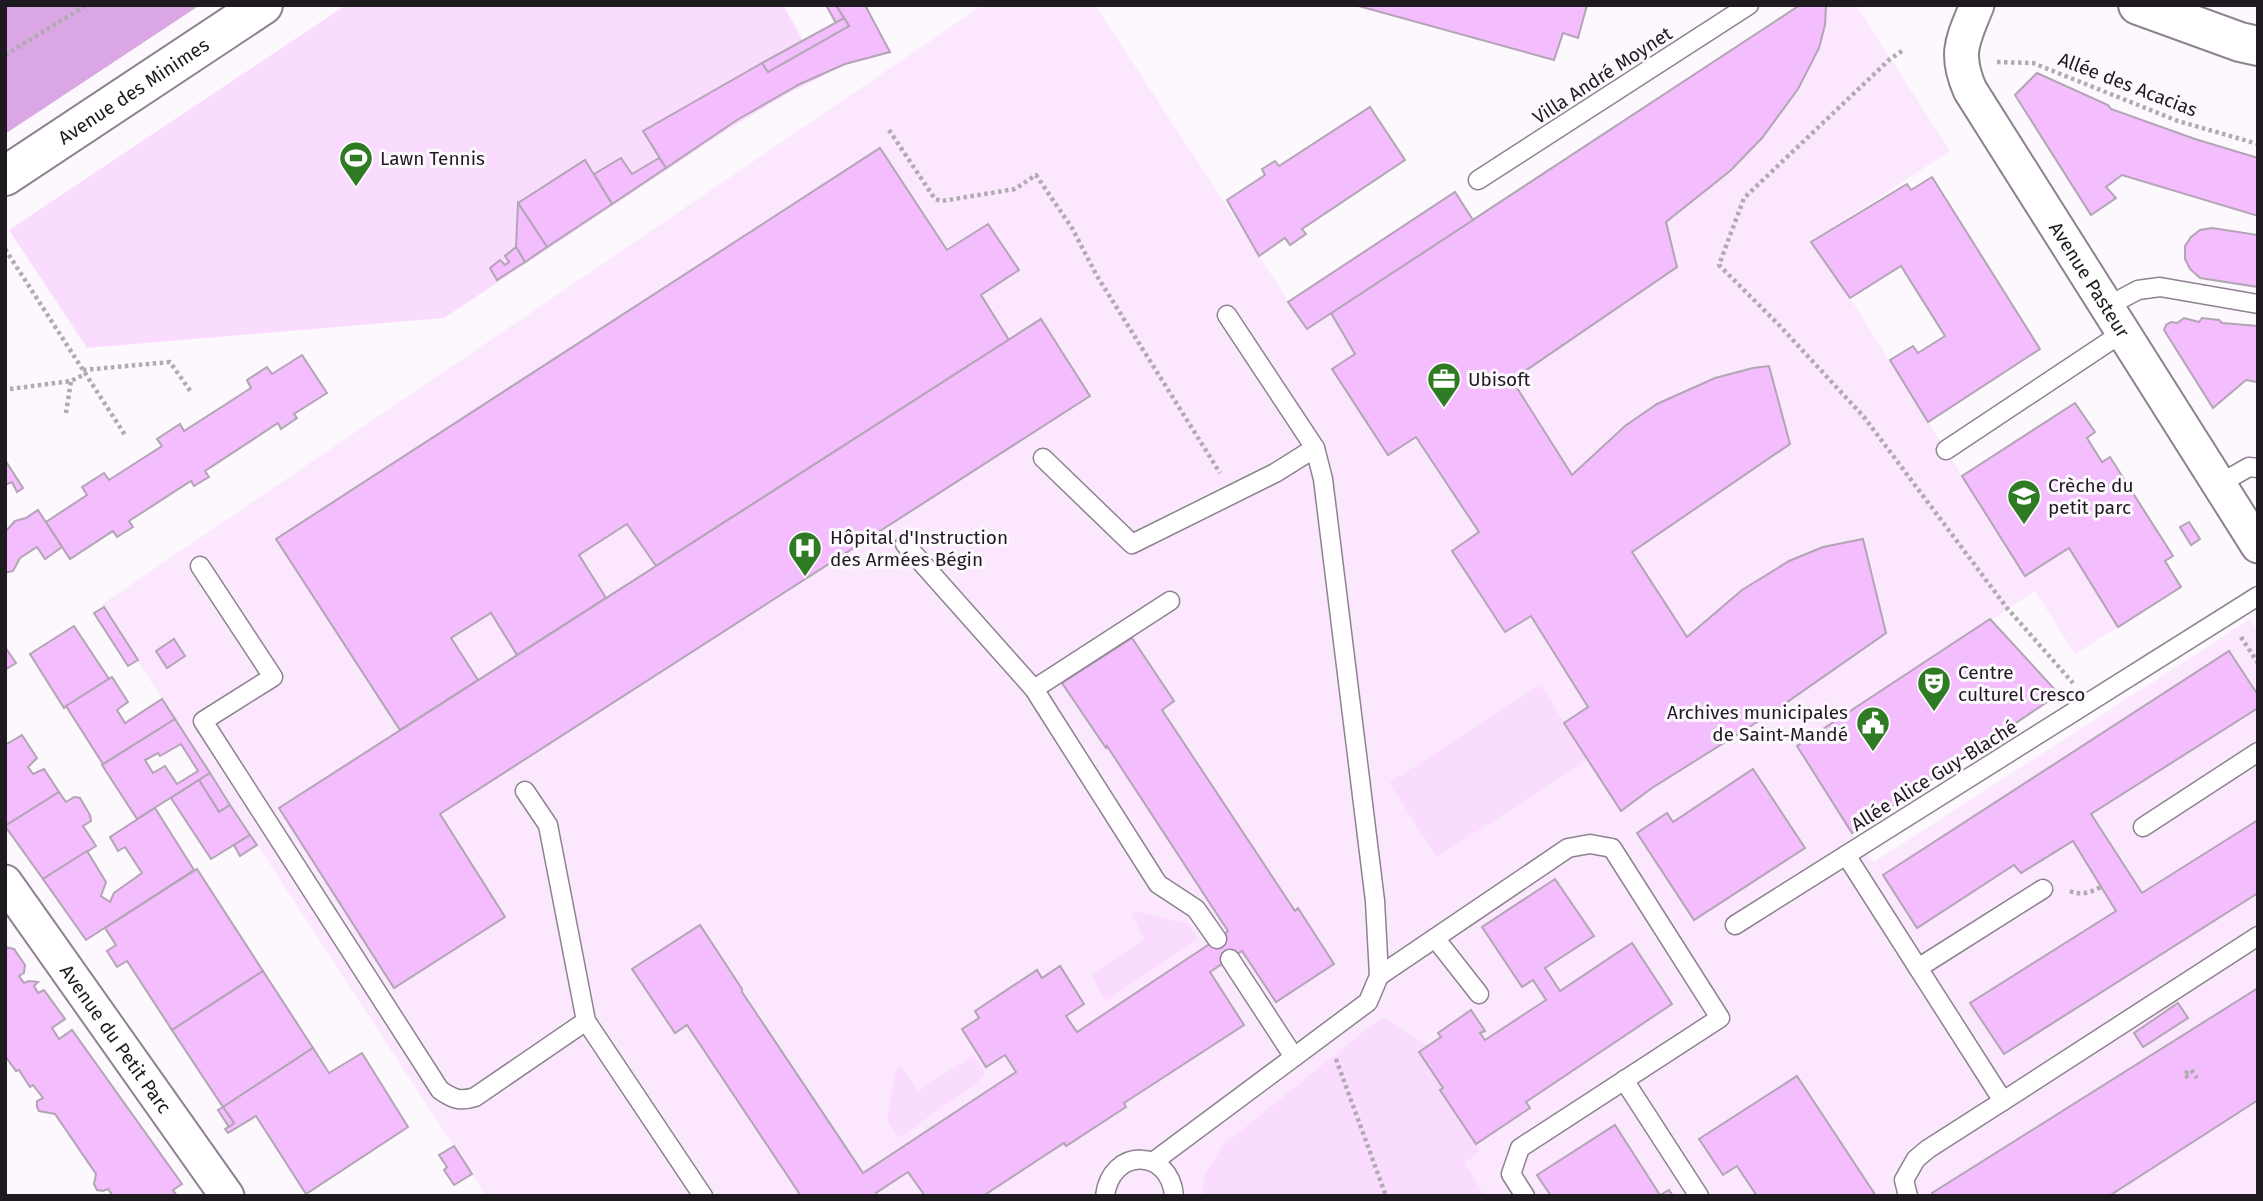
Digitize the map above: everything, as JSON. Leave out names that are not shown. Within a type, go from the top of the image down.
[{"type":"street","name":"Avenue des Minimes","points":[[5,176],[263,5]]},
{"type":"street","name":"Avenue Pasteur","points":[[1977,5],[1960,56],[1963,74],[1970,90],[2258,546]]},
{"type":"street","points":[[2138,5],[2239,42],[2258,46]]},
{"type":"street","name":"Avenue du Petit Parc","points":[[6,885],[227,1196]]},
{"type":"lane","name":"Villa André Moynet","points":[[1478,180],[1749,5]]},
{"type":"lane","points":[[1946,450],[2114,320],[2138,290],[2160,287],[2258,304]]},
{"type":"lane","points":[[1153,1162],[1368,1002],[1378,976],[1375,901],[1327,510],[1315,448],[1227,315]]},
{"type":"lane","points":[[1043,458],[1132,544],[1275,473],[1315,448]]},
{"type":"lane","points":[[2219,484],[2249,467],[2258,468]]},
{"type":"lane","points":[[905,544],[1034,689],[1157,884],[1196,909],[1217,939]]},
{"type":"lane","points":[[201,566],[273,677],[203,721],[440,1090],[461,1101],[475,1097],[586,1020]]},
{"type":"lane","name":"Allée Alice Guy-Blaché","points":[[1735,925],[2258,596]]},
{"type":"lane","points":[[1034,689],[1170,601]]},
{"type":"lane","points":[[2143,827],[2258,752]]},
{"type":"lane","points":[[525,791],[548,825],[586,1020],[703,1196]]},
{"type":"lane","points":[[1378,976],[1567,848],[1590,844],[1612,848],[1720,1018],[1520,1148],[1511,1174],[1525,1196]]},
{"type":"lane","points":[[1846,855],[2003,1101]]},
{"type":"lane","points":[[1918,968],[2043,889]]},
{"type":"lane","points":[[1908,1196],[1904,1180],[1916,1159],[2258,936]]},
{"type":"lane","points":[[1434,939],[1479,995]]},
{"type":"lane","points":[[1230,960],[1294,1057]]},
{"type":"lane","points":[[1624,1080],[1699,1196]]},
{"type":"lane","points":[[1105,1196],[1107,1183],[1114,1171],[1125,1162],[1139,1159],[1153,1162],[1166,1171],[1173,1184],[1174,1196]]},
{"type":"path","points":[[5,55],[87,5]]},
{"type":"path","points":[[1902,51],[1890,59],[1744,198],[1718,265],[1779,325],[1864,417],[2007,608],[2090,702]]},
{"type":"path","name":"Allée des Acacias","points":[[1993,62],[2034,63],[2178,121],[2258,144]]},
{"type":"path","points":[[889,130],[935,199],[942,201],[1015,189],[1036,175],[1072,228],[1097,276],[1224,479]]},
{"type":"path","points":[[5,249],[125,435]]},
{"type":"path","points":[[10,389],[71,380],[84,372],[170,362],[191,392]]},
{"type":"path","points":[[66,413],[71,380]]},
{"type":"path","points":[[1335,1055],[1386,1196]]},
{"type":"path","points":[[2188,1078],[2184,1074],[2191,1070],[2197,1078]]},
{"type":"shaded area","points":[[5,5],[200,5],[5,134]]},
{"type":"shaded area","name":"Lawn Tennis","points":[[346,5],[783,5],[823,76],[730,128],[444,318],[87,348],[9,230]]},
{"type":"shaded area","name":"Hôpital d'Instruction des Armées Bégin","points":[[983,5],[1095,5],[1307,329],[1800,5],[1856,5],[1950,151],[1811,242],[1850,298],[1962,476],[2005,449],[2118,627],[2075,654],[2035,591],[1798,747],[1852,833],[1874,862],[2250,619],[2258,631],[2258,1196],[486,1196],[101,605]]},
{"type":"shaded area","points":[[1540,685],[1588,760],[1437,857],[1389,783]]},
{"type":"shaded area","points":[[1138,912],[1188,924],[1198,939],[1106,1001],[1091,975],[1145,939],[1131,914]]},
{"type":"shaded area","points":[[1382,1017],[1428,1046],[1419,1052],[1443,1088],[1440,1091],[1480,1152],[1464,1163],[1485,1196],[1202,1196],[1205,1175],[1223,1145]]},
{"type":"shaded area","points":[[974,1055],[985,1073],[975,1085],[898,1138],[887,1118],[896,1070],[901,1065],[918,1091]]},
{"type":"building","points":[[826,5],[836,5],[844,18],[836,23]]},
{"type":"building","points":[[836,5],[865,5],[890,52],[845,64],[800,84],[737,120],[666,168],[643,131],[762,63],[768,72],[849,26]]},
{"type":"building","points":[[1355,5],[1587,5],[1578,38],[1563,33],[1554,60]]},
{"type":"building","name":"Ubisoft","points":[[1800,5],[1826,6],[1825,25],[1819,48],[1798,89],[1762,138],[1730,171],[1666,222],[1677,267],[1512,380],[1572,475],[1625,426],[1657,404],[1715,378],[1769,366],[1790,444],[1632,552],[1687,637],[1742,590],[1789,561],[1823,547],[1863,539],[1886,633],[1773,712],[1652,788],[1621,811],[1564,723],[1588,707],[1531,616],[1505,632],[1452,551],[1479,532],[1416,437],[1388,455],[1332,369],[1355,354],[1331,313]]},
{"type":"building","points":[[844,18],[849,26],[768,72],[762,63]]},
{"type":"building","points":[[2037,73],[2108,105],[2111,109],[2258,158],[2258,216],[2122,175],[2106,187],[2116,198],[2091,215],[2015,95]]},
{"type":"building","points":[[1370,107],[1405,160],[1302,229],[1306,234],[1290,245],[1285,238],[1259,256],[1227,200],[1265,175],[1262,169],[1275,161],[1279,166]]},
{"type":"building","points":[[880,148],[947,250],[988,224],[1019,270],[981,295],[1009,340],[656,566],[627,524],[579,555],[606,598],[517,655],[491,613],[451,638],[478,680],[400,730],[276,539]]},
{"type":"building","points":[[621,158],[632,174],[659,158],[666,168],[612,204],[594,174]]},
{"type":"building","points":[[585,160],[612,204],[547,247],[518,203]]},
{"type":"building","points":[[1932,177],[2040,349],[1928,422],[1890,360],[1913,346],[1918,353],[1945,336],[1901,266],[1850,298],[1811,242],[1907,184],[1911,190]]},
{"type":"building","points":[[1455,192],[1473,220],[1307,329],[1288,302]]},
{"type":"building","points":[[518,203],[547,247],[525,262],[516,247]]},
{"type":"building","points":[[2212,228],[2258,235],[2258,287],[2200,278],[2190,269],[2185,259],[2185,246],[2200,230]]},
{"type":"building","points":[[516,247],[525,262],[497,280],[490,268],[500,260],[505,265],[509,262],[505,256]]},
{"type":"building","points":[[2184,318],[2199,322],[2202,318],[2219,320],[2222,323],[2258,326],[2257,382],[2246,380],[2213,408],[2164,330],[2171,322],[2177,323]]},
{"type":"building","points":[[1041,319],[1090,396],[440,814],[505,917],[394,988],[279,808]]},
{"type":"building","points":[[302,355],[327,393],[294,414],[297,418],[281,429],[278,423],[205,471],[209,477],[194,486],[191,481],[129,521],[133,527],[117,537],[113,531],[70,559],[46,522],[87,495],[82,487],[104,473],[109,480],[162,446],[157,439],[180,424],[184,431],[251,388],[247,380],[267,367],[272,374]]},
{"type":"building","points":[[2075,403],[2095,432],[2087,438],[2102,462],[2110,457],[2173,556],[2165,561],[2181,587],[2118,627],[2069,548],[2025,576],[1962,476]]},
{"type":"building","points":[[5,460],[23,488],[17,492],[12,482],[7,484],[5,481]]},
{"type":"building","points":[[38,510],[62,547],[45,559],[37,547],[20,558],[13,571],[5,573],[5,532],[15,521]]},
{"type":"building","points":[[2189,522],[2200,539],[2191,545],[2180,527]]},
{"type":"building","points":[[104,607],[138,660],[128,666],[94,613]]},
{"type":"building","name":"Centre culturel Cresco","points":[[1990,619],[2059,694],[1852,833],[1797,746]]},
{"type":"building","points":[[74,626],[109,679],[64,708],[30,654]]},
{"type":"building","points":[[1132,638],[1174,701],[1162,710],[1295,911],[1298,908],[1334,964],[1276,1002],[1242,951],[1210,972],[1244,1025],[1124,1103],[1126,1107],[1066,1146],[1064,1143],[983,1196],[925,1196],[908,1172],[876,1193],[877,1196],[801,1196],[687,1025],[675,1033],[632,969],[700,925],[863,1173],[1016,1072],[1005,1055],[986,1067],[962,1029],[979,1018],[975,1011],[1037,970],[1042,978],[1060,966],[1084,1004],[1066,1016],[1077,1032],[1228,931],[1107,746],[1106,748],[1062,683]]},
{"type":"building","points":[[174,639],[185,656],[167,668],[156,651]]},
{"type":"building","points":[[5,647],[16,663],[5,670]]},
{"type":"building","points":[[2229,651],[2258,695],[2258,708],[2091,814],[2142,893],[2258,820],[2258,893],[2004,1054],[1970,1003],[2116,911],[2073,841],[2021,873],[2014,865],[1917,928],[1883,875]]},
{"type":"building","points":[[112,677],[128,702],[117,710],[125,723],[162,699],[175,719],[103,764],[66,706]]},
{"type":"building","points":[[175,719],[210,773],[137,819],[102,765]],"holes":[[[181,744],[198,771],[177,784],[165,766],[153,773],[145,760],[158,753],[160,756]]]},
{"type":"building","points":[[22,735],[37,758],[28,767],[33,774],[44,769],[59,792],[5,826],[5,745]]},
{"type":"building","points":[[1753,769],[1805,848],[1694,920],[1637,833],[1667,813],[1673,822]]},
{"type":"building","points":[[210,773],[230,805],[219,812],[199,780]]},
{"type":"building","points":[[199,780],[219,812],[230,805],[250,835],[211,859],[171,798]]},
{"type":"building","points":[[59,792],[66,802],[74,797],[80,798],[91,821],[83,826],[96,846],[43,879],[5,826]]},
{"type":"building","points":[[155,808],[194,870],[86,940],[43,879],[87,851],[106,882],[101,896],[110,902],[114,893],[142,873],[125,847],[118,851],[110,837]]},
{"type":"building","points":[[250,835],[257,845],[240,856],[234,845]]},
{"type":"building","points":[[197,869],[263,971],[172,1030],[127,961],[117,967],[107,951],[116,945],[105,928]]},
{"type":"building","points":[[1555,879],[1594,936],[1545,968],[1560,991],[1632,943],[1672,1004],[1526,1102],[1530,1108],[1476,1144],[1440,1090],[1443,1088],[1419,1052],[1441,1037],[1438,1033],[1471,1010],[1485,1031],[1480,1033],[1485,1040],[1546,1000],[1533,980],[1522,987],[1482,927]]},
{"type":"building","points":[[5,947],[14,949],[25,965],[24,973],[19,976],[24,983],[38,982],[34,986],[38,993],[44,990],[65,1019],[52,1028],[59,1039],[72,1030],[182,1184],[173,1190],[177,1196],[113,1196],[108,1189],[97,1190],[94,1184],[96,1174],[55,1114],[39,1111],[37,1101],[43,1098],[33,1085],[30,1087],[19,1070],[16,1071],[5,1056]]},
{"type":"building","points":[[263,971],[313,1048],[223,1107],[172,1030]]},
{"type":"building","points":[[2258,988],[2258,1100],[2109,1196],[1934,1196],[1932,1193]]},
{"type":"building","points":[[2178,1003],[2188,1018],[2143,1047],[2134,1033]]},
{"type":"building","points":[[313,1048],[329,1073],[362,1053],[408,1127],[306,1194],[256,1116],[228,1133],[225,1129],[234,1123],[223,1107]]},
{"type":"building","points":[[1797,1076],[1876,1196],[1757,1196],[1737,1166],[1723,1175],[1699,1139]]},
{"type":"building","points":[[223,1107],[234,1123],[229,1127],[218,1110]]},
{"type":"building","points":[[1615,1125],[1660,1195],[1669,1190],[1673,1196],[1551,1196],[1537,1175]]},
{"type":"building","points":[[454,1146],[472,1174],[454,1185],[444,1170],[447,1167],[439,1155]]},
{"type":"place","name":"Lawn Tennis","points":[[356,188]]},
{"type":"place","name":"Ubisoft","points":[[1444,409]]},
{"type":"place","name":"Crèche du petit parc","points":[[2024,526]]},
{"type":"place","name":"Hôpital d'Instruction des Armées Bégin","points":[[805,578]]},
{"type":"place","name":"Centre culturel Cresco","points":[[1934,713]]},
{"type":"place","name":"Archives municipales de Saint-Mandé","points":[[1873,753]]}]
